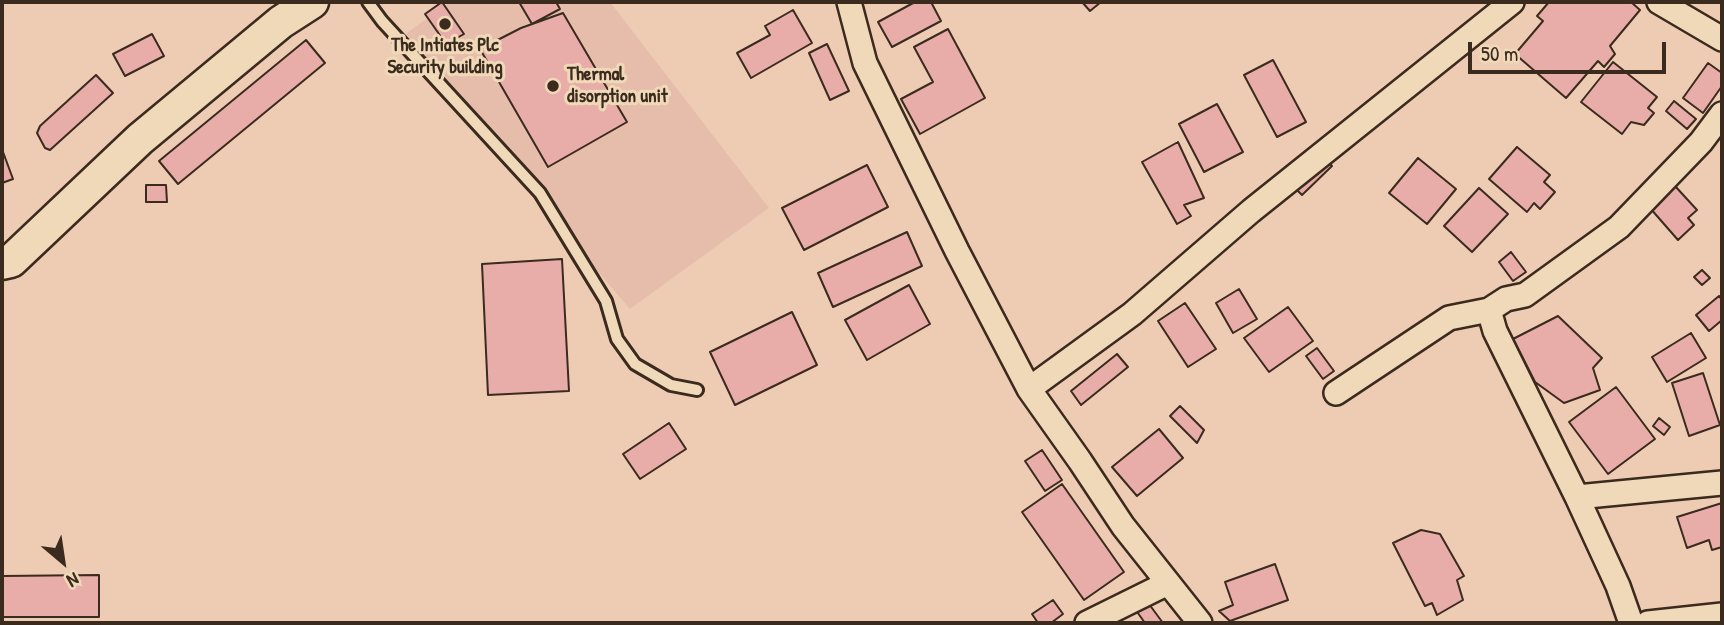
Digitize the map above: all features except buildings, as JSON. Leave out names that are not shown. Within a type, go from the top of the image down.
[{"type":"street","points":[[2,263],[11,261],[280,12],[312,2]]},
{"type":"street","points":[[849,2],[865,63],[957,251],[1029,389],[1123,526],[1200,623]]},
{"type":"street","points":[[1029,389],[1132,314],[1251,211],[1512,2]]},
{"type":"street","points":[[1659,2],[1722,39]]},
{"type":"street","points":[[1336,393],[1449,318],[1489,310],[1506,299],[1525,295],[1619,227],[1701,142],[1722,114]]},
{"type":"street","points":[[1489,310],[1495,331],[1618,586],[1631,623]]},
{"type":"street","points":[[1577,497],[1722,483]]},
{"type":"street","points":[[1087,623],[1168,583]]},
{"type":"street","points":[[1648,623],[1722,615]]},
{"type":"lane","points":[[368,2],[382,21],[540,193],[606,301],[617,339],[635,364],[671,385],[697,390]]},
{"type":"shaded area","points":[[449,2],[610,2],[769,208],[630,309],[399,39]]},
{"type":"place","name":"The Intiates Plc Security building","points":[[445,24]]},
{"type":"place","name":"Thermal disorption unit","points":[[553,86]]}]
